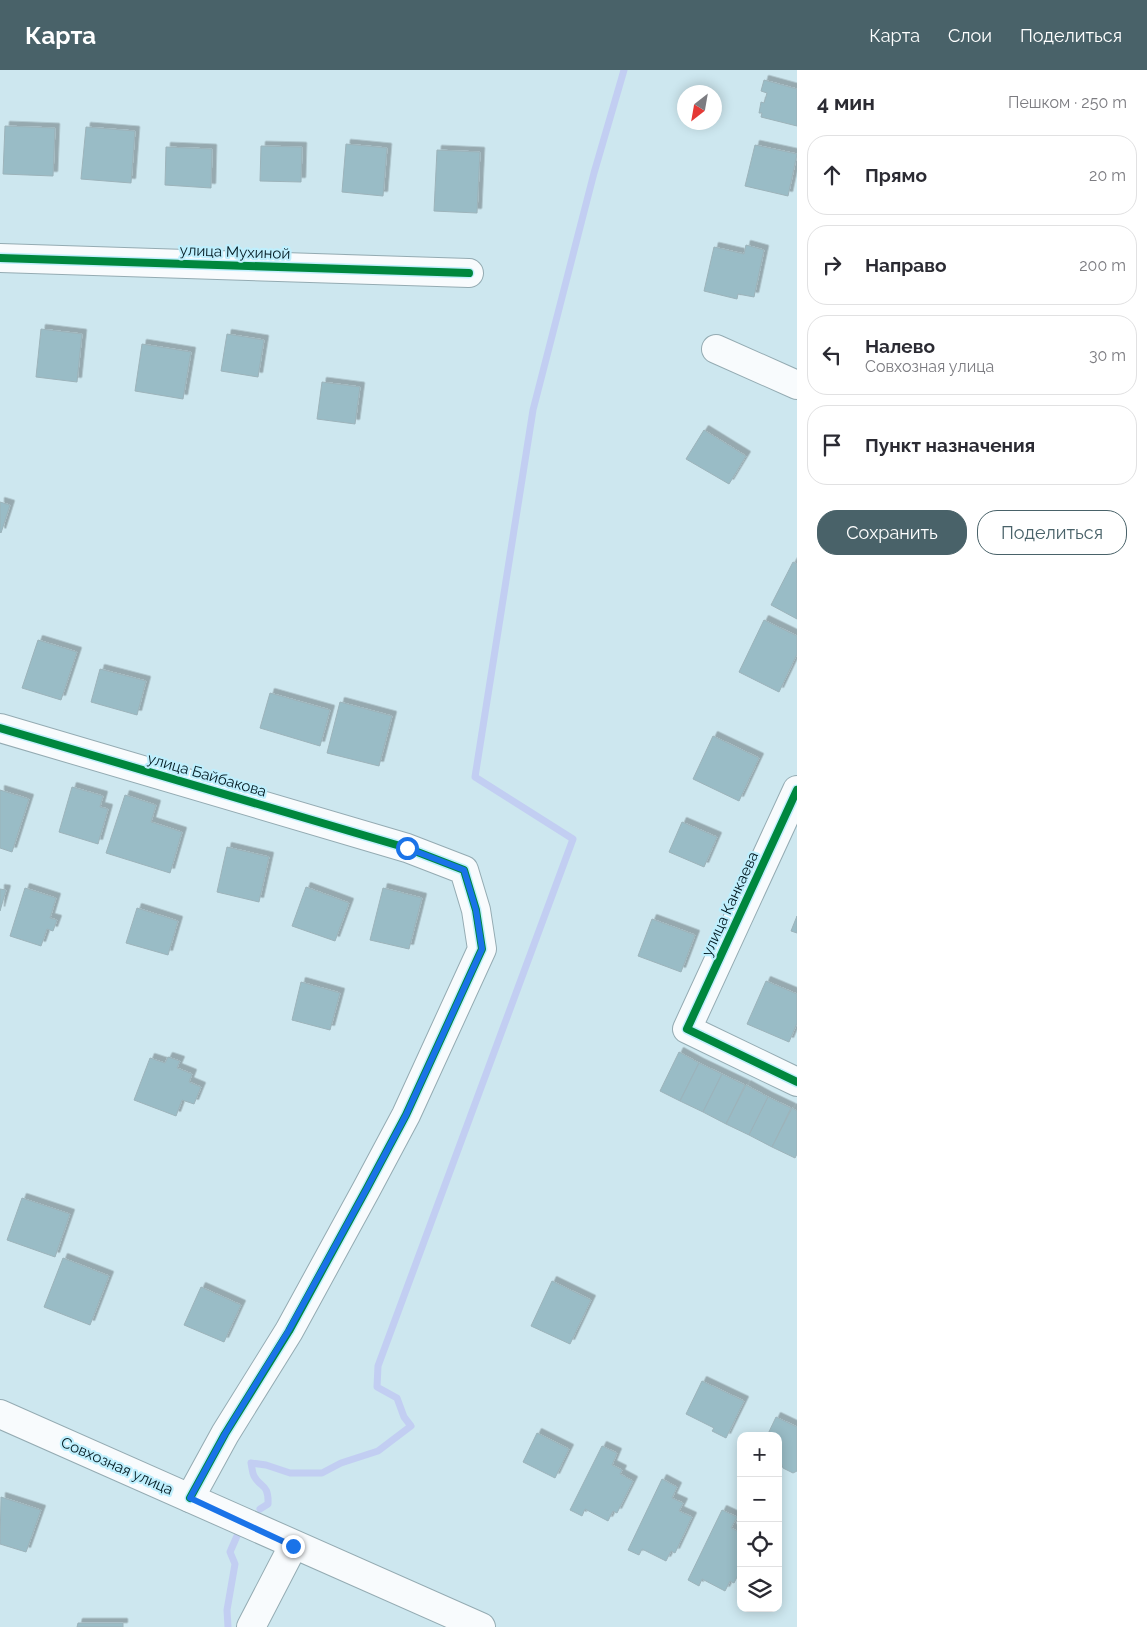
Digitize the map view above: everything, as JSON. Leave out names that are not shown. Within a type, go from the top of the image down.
[{"type":"street","name":"улица Мухиной","points":[[0,258],[469,273]]},
{"type":"street","points":[[716,349],[797,385]]},
{"type":"street","name":"улица Байбакова","points":[[0,728],[407,848],[464,870],[476,910],[482,949],[406,1115],[289,1330],[225,1434],[190,1498]]},
{"type":"street","name":"улица Канкаева","points":[[797,790],[687,1029],[797,1082]]},
{"type":"street","name":"Совхозная улица","points":[[0,1414],[293,1546],[480,1627]]},
{"type":"street","points":[[251,1627],[293,1546]]},
{"type":"building","points":[[764,80],[797,89],[797,126],[761,117],[762,113],[759,113],[761,102],[764,103],[767,93],[761,91]]},
{"type":"building","points":[[5,126],[55,128],[53,176],[3,174]]},
{"type":"building","points":[[86,127],[135,131],[131,183],[81,179]]},
{"type":"building","points":[[346,144],[387,148],[383,196],[342,192]]},
{"type":"building","points":[[755,145],[797,154],[788,196],[745,186]]},
{"type":"building","points":[[261,146],[302,147],[301,182],[260,181]]},
{"type":"building","points":[[166,147],[212,149],[211,188],[165,185]]},
{"type":"building","points":[[437,150],[480,152],[477,213],[434,211]]},
{"type":"building","points":[[746,245],[764,250],[754,297],[738,294],[737,299],[704,291],[714,247],[744,254]]},
{"type":"building","points":[[41,329],[82,334],[77,382],[36,377]]},
{"type":"building","points":[[227,334],[264,340],[258,377],[221,371]]},
{"type":"building","points":[[142,344],[191,352],[183,399],[135,391]]},
{"type":"building","points":[[322,382],[360,387],[355,424],[317,419]]},
{"type":"building","points":[[704,430],[746,456],[729,484],[686,459]]},
{"type":"building","points":[[0,502],[10,505],[1,533],[0,532]]},
{"type":"building","points":[[793,562],[797,564],[797,619],[771,605]]},
{"type":"building","points":[[764,620],[797,636],[797,654],[779,692],[739,672]]},
{"type":"building","points":[[38,640],[77,652],[61,700],[22,688]]},
{"type":"building","points":[[100,669],[146,681],[137,715],[91,702]]},
{"type":"building","points":[[270,693],[330,710],[320,746],[260,728]]},
{"type":"building","points":[[340,702],[392,716],[379,766],[327,753]]},
{"type":"building","points":[[713,736],[759,758],[739,801],[693,779]]},
{"type":"building","points":[[72,787],[103,796],[100,807],[108,809],[98,844],[59,832]]},
{"type":"building","points":[[0,790],[29,799],[12,852],[0,848]]},
{"type":"building","points":[[125,795],[156,805],[151,822],[182,832],[170,873],[106,853]]},
{"type":"building","points":[[682,822],[717,837],[704,867],[669,852]]},
{"type":"building","points":[[227,847],[269,857],[259,902],[217,892]]},
{"type":"building","points":[[306,887],[349,903],[335,941],[292,926]]},
{"type":"building","points":[[25,888],[56,898],[50,918],[57,920],[53,931],[47,929],[41,946],[10,936]]},
{"type":"building","points":[[383,888],[422,898],[409,949],[370,940]]},
{"type":"building","points":[[0,889],[6,890],[0,911]]},
{"type":"building","points":[[137,908],[178,921],[168,955],[126,943]]},
{"type":"building","points":[[797,916],[797,933],[791,931]]},
{"type":"building","points":[[652,919],[695,935],[681,972],[638,956]]},
{"type":"building","points":[[766,981],[797,994],[797,1023],[789,1042],[747,1024]]},
{"type":"building","points":[[301,982],[340,993],[330,1030],[292,1020]]},
{"type":"building","points":[[679,1052],[699,1063],[680,1101],[660,1091]]},
{"type":"building","points":[[168,1057],[180,1061],[177,1068],[192,1074],[189,1082],[201,1087],[194,1104],[182,1100],[176,1116],[134,1100],[150,1058],[165,1063]]},
{"type":"building","points":[[699,1063],[722,1074],[703,1112],[680,1101]]},
{"type":"building","points":[[722,1074],[745,1085],[726,1124],[703,1112]]},
{"type":"building","points":[[746,1085],[768,1097],[749,1135],[726,1124]]},
{"type":"building","points":[[768,1097],[791,1108],[772,1147],[749,1135]]},
{"type":"building","points":[[792,1108],[797,1111],[797,1154],[795,1158],[772,1147]]},
{"type":"building","points":[[22,1198],[70,1214],[55,1257],[7,1240]]},
{"type":"building","points":[[63,1258],[109,1276],[90,1325],[44,1307]]},
{"type":"building","points":[[552,1281],[591,1300],[570,1344],[531,1326]]},
{"type":"building","points":[[201,1287],[241,1305],[224,1342],[184,1325]]},
{"type":"building","points":[[702,1381],[744,1401],[726,1438],[712,1431],[714,1428],[686,1414]]},
{"type":"building","points":[[776,1417],[797,1427],[797,1471],[793,1473],[783,1468],[782,1432],[769,1432]]},
{"type":"building","points":[[537,1433],[569,1449],[555,1478],[523,1462]]},
{"type":"building","points":[[602,1446],[617,1453],[612,1465],[622,1470],[620,1474],[633,1481],[617,1513],[613,1511],[608,1521],[585,1509],[582,1516],[570,1510]]},
{"type":"building","points":[[662,1479],[677,1487],[672,1498],[683,1503],[679,1511],[692,1517],[675,1553],[671,1551],[666,1561],[642,1549],[639,1555],[628,1550]]},
{"type":"building","points":[[1,1497],[41,1510],[26,1552],[0,1544]]},
{"type":"building","points":[[722,1510],[737,1517],[731,1528],[737,1531],[737,1577],[734,1583],[730,1581],[725,1591],[702,1579],[699,1586],[688,1580]]},
{"type":"building","points":[[78,1623],[123,1623],[123,1627],[77,1627]]},
{"type":"waterway","points":[[260,1509],[268,1504],[268,1497],[266,1489],[256,1480],[251,1463],[266,1465],[290,1473],[322,1473],[341,1463],[378,1451],[411,1426],[404,1417],[397,1398],[377,1387],[378,1366],[573,839],[475,777],[533,410],[594,173],[624,70]]},
{"type":"waterway","points":[[228,1627],[227,1610],[235,1564],[230,1552],[237,1536]]},
{"type":"cycle path","points":[[0,258],[469,273]]},
{"type":"cycle path","points":[[0,728],[407,848],[464,870],[476,910],[482,949],[406,1115],[289,1331],[225,1434],[190,1498]]},
{"type":"cycle path","points":[[797,790],[687,1029],[797,1082]]},
{"type":"route","points":[[293,1546],[190,1498],[225,1434],[289,1330],[406,1115],[482,949],[476,910],[464,870],[407,848]]}]
